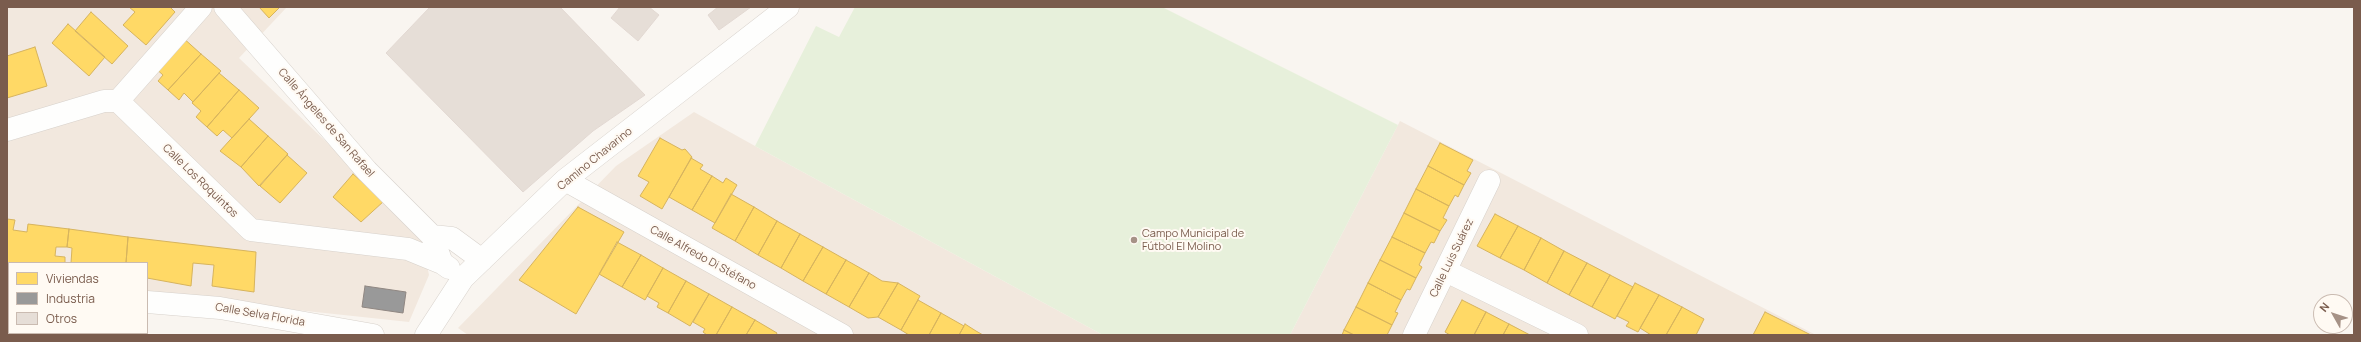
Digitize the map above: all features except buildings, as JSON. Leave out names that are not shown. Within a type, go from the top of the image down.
[{"type":"street","points":[[7,130],[104,101],[118,101],[201,7]]},
{"type":"street","name":"Calle Ángeles de San Rafael","points":[[225,7],[367,171],[432,236],[442,263]]},
{"type":"street","name":"Camino Chavarino","points":[[426,335],[463,278],[565,180],[788,7]]},
{"type":"street","name":"Calle Los Roquintos","points":[[118,101],[251,230],[408,249],[442,263]]},
{"type":"street","name":"Calle Alfredo Di Stéfano","points":[[565,180],[842,335]]},
{"type":"street","name":"Calle Luis Suárez","points":[[1414,335],[1489,181]]},
{"type":"street","points":[[408,249],[432,236],[452,238],[482,260]]},
{"type":"street","points":[[442,263],[463,278]]},
{"type":"street","points":[[1446,271],[1577,335]]},
{"type":"street","name":"Calle Selva Florida","points":[[148,302],[220,308],[373,335]]},
{"type":"shaded area","points":[[7,7],[287,7],[239,58],[420,232],[429,275],[409,322],[148,294],[148,262],[8,262],[7,278]]},
{"type":"shaded area","points":[[694,112],[1103,335],[468,335],[458,328],[616,166]]},
{"type":"shaded area","points":[[1400,121],[1816,335],[1290,335]]},
{"type":"green space","name":"Campo Municipal de Fútbol El Molino","points":[[855,7],[1162,7],[1398,125],[1290,335],[1103,335],[755,146],[816,26],[839,37]]},
{"type":"place","name":"Campo Municipal de Fútbol El Molino","points":[[1134,240]]}]
